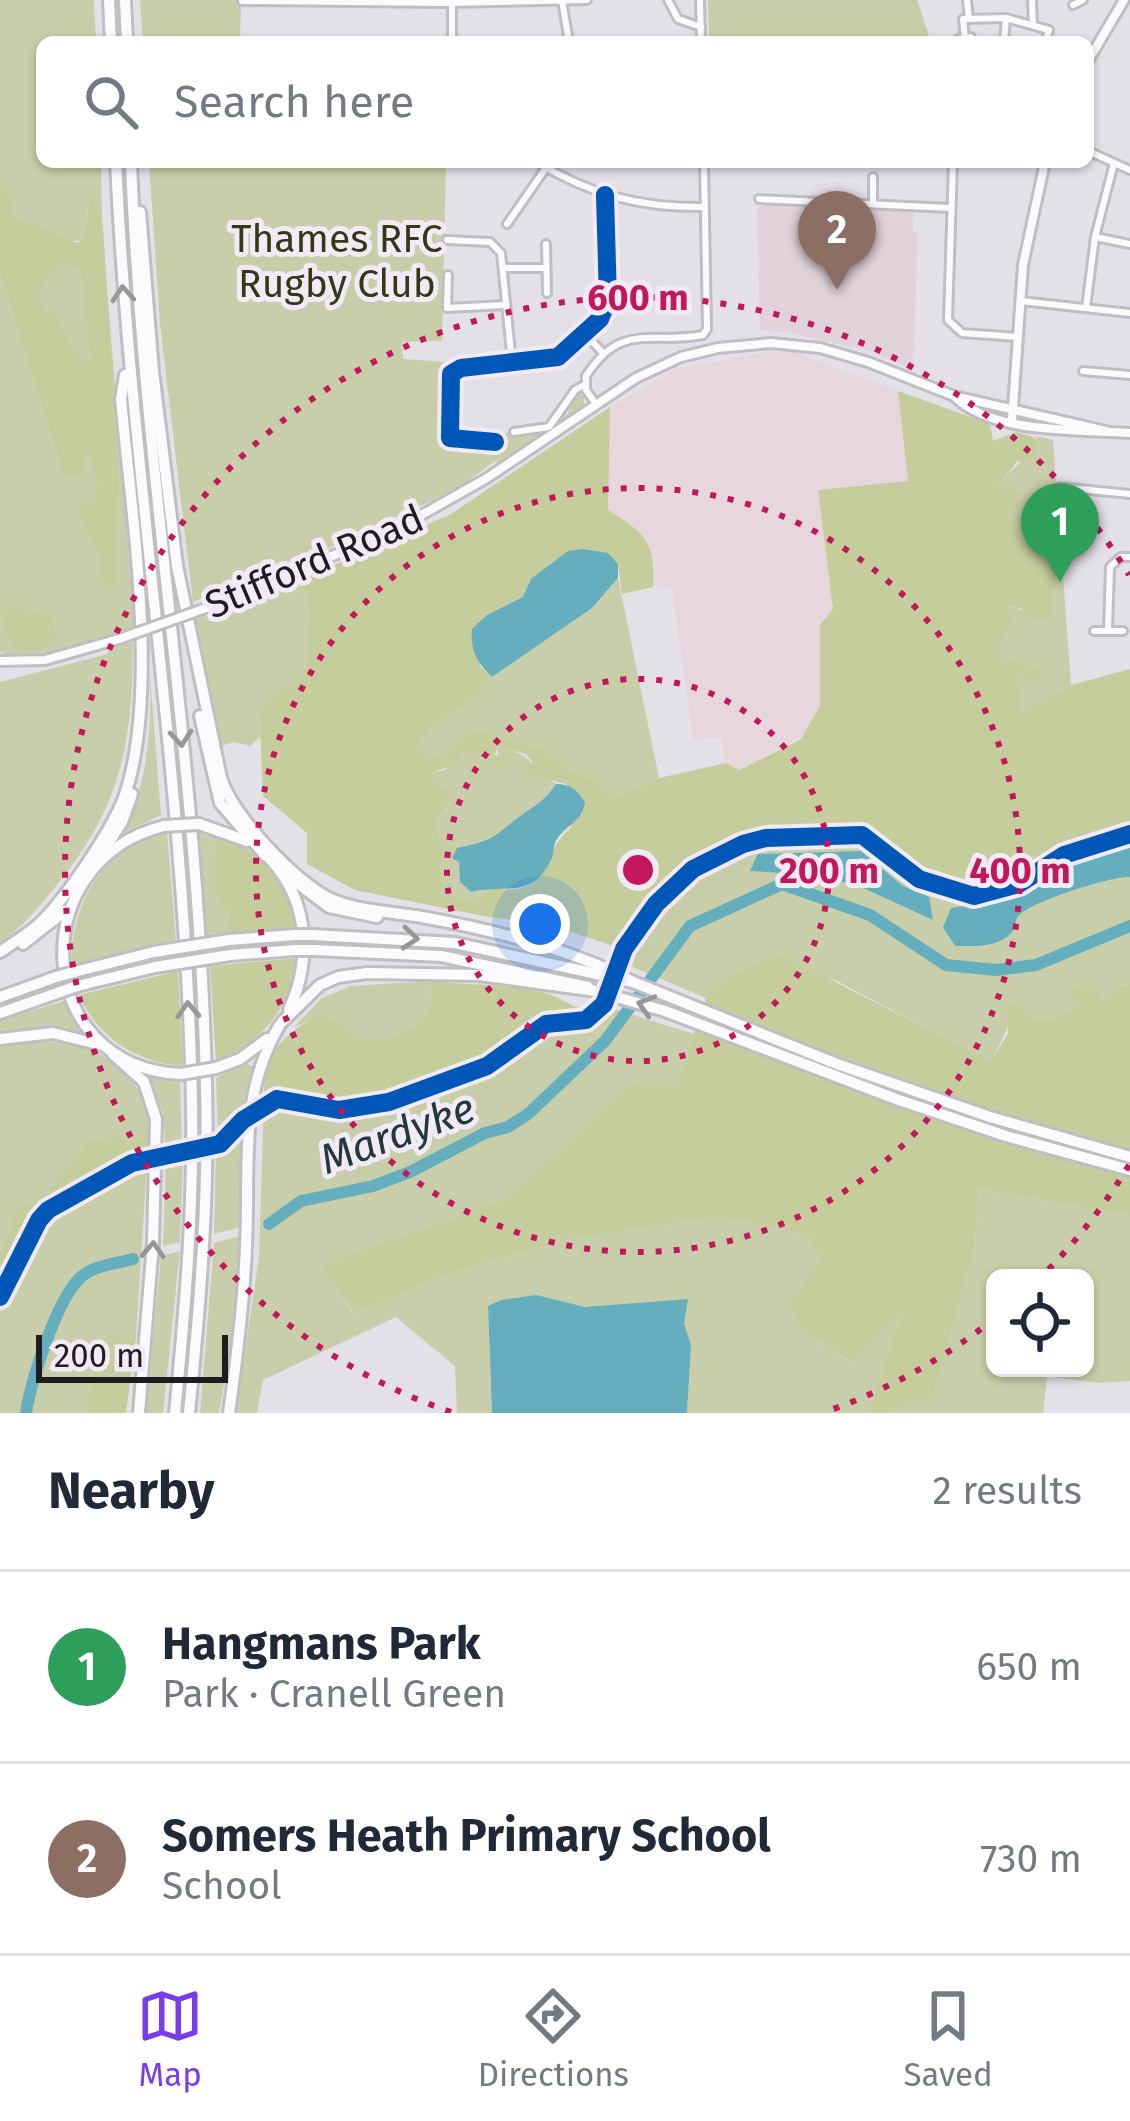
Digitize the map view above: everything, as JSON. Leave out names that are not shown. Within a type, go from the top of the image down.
[{"type":"highway","points":[[109,0],[111,36]]},
{"type":"highway","points":[[125,0],[127,36]]},
{"type":"highway","points":[[116,168],[127,360],[177,861],[192,1127],[185,1306],[175,1413]]},
{"type":"highway","points":[[133,168],[140,311],[198,934],[207,1123],[200,1302],[189,1413]]},
{"type":"highway","points":[[134,168],[177,566],[227,795],[243,818],[323,895],[493,935],[584,977],[596,991],[695,1023],[896,1100],[1130,1171]]},
{"type":"highway","points":[[0,955],[55,905],[110,827],[131,771],[141,656],[121,399],[127,360]]},
{"type":"highway","points":[[0,955],[50,926],[72,902],[129,805],[143,742],[145,643],[137,453]]},
{"type":"highway","points":[[161,528],[214,788],[228,815],[307,893],[339,910],[493,935]]},
{"type":"highway","points":[[91,870],[121,843],[164,826],[199,824],[232,833],[270,859],[296,900],[305,948],[296,994],[254,1080],[241,1321],[230,1412]]},
{"type":"highway","points":[[72,902],[63,939],[65,980],[78,1012],[108,1050],[144,1082],[155,1112],[155,1213],[139,1413]]},
{"type":"highway","points":[[0,997],[154,952],[295,935],[442,941],[584,977]]},
{"type":"highway","points":[[0,1013],[77,986],[230,955],[314,950],[441,956],[633,982],[837,1064],[1128,1156]]},
{"type":"highway","points":[[0,1039],[52,1033],[76,1036],[152,1070],[181,1073],[216,1068],[254,1049],[320,985],[367,973],[584,977]]},
{"type":"main road","points":[[1094,51],[1124,0]]},
{"type":"main road","points":[[1012,421],[1031,215],[1043,168]]},
{"type":"main road","name":"Stifford Road","points":[[3,659],[45,660],[119,639],[358,547],[431,512],[636,378],[681,357],[718,348],[771,343],[852,356],[954,396],[1130,433]]},
{"type":"main road","name":"Stifford Road","points":[[954,396],[961,403],[1012,421],[1069,432],[1106,431]]},
{"type":"street","points":[[562,0],[568,36]]},
{"type":"street","points":[[242,1],[587,0]]},
{"type":"street","points":[[668,0],[678,20],[701,27]]},
{"type":"street","points":[[700,0],[701,36]]},
{"type":"street","points":[[967,0],[969,19]]},
{"type":"street","points":[[1032,0],[1033,25]]},
{"type":"street","points":[[1073,5],[1083,0]]},
{"type":"street","points":[[452,2],[452,36]]},
{"type":"street","points":[[1004,36],[1006,18]]},
{"type":"street","points":[[965,36],[963,19],[1006,18],[1049,30],[1047,36]]},
{"type":"street","points":[[1094,154],[1130,170]]},
{"type":"street","points":[[1086,308],[1095,237],[1114,164]]},
{"type":"street","points":[[507,224],[546,168]]},
{"type":"street","points":[[554,168],[604,195],[648,205],[705,207]]},
{"type":"street","points":[[514,432],[549,428],[603,353],[632,337],[703,335],[708,323],[704,168]]},
{"type":"street","points":[[953,168],[948,320],[962,333],[1018,337]]},
{"type":"street","points":[[873,203],[874,177]]},
{"type":"street","points":[[495,442],[450,438],[449,378],[461,368],[558,357],[600,319],[608,300],[604,195]]},
{"type":"street","points":[[759,199],[951,208]]},
{"type":"street","points":[[1095,237],[1130,244]]},
{"type":"street","points":[[447,240],[490,242],[501,253],[512,363]]},
{"type":"street","points":[[546,244],[547,292]]},
{"type":"street","points":[[503,268],[546,268]]},
{"type":"street","points":[[448,275],[446,308],[505,304]]},
{"type":"street","points":[[1021,301],[1130,313]]},
{"type":"street","points":[[585,334],[603,353]]},
{"type":"street","points":[[1083,371],[1130,375]]},
{"type":"street","points":[[585,384],[596,404]]},
{"type":"street","points":[[1060,487],[1130,494]]},
{"type":"street","points":[[1108,631],[1110,567],[1125,556]]},
{"type":"street","points":[[1094,631],[1124,632]]},
{"type":"shaded area","points":[[767,204],[914,210],[913,231],[918,234],[913,370],[873,352],[786,332],[760,331],[757,208]]},
{"type":"shaded area","points":[[772,351],[794,352],[898,391],[908,482],[818,491],[833,609],[820,625],[820,707],[800,739],[738,770],[726,763],[721,737],[693,740],[672,588],[653,587],[655,559],[608,510],[610,407],[676,369]]},
{"type":"green space","points":[[0,0],[94,0],[96,36],[36,36],[36,168],[101,168],[134,620],[133,628],[86,646],[33,658],[0,652],[0,237],[89,250],[88,208],[82,240],[70,242],[14,216],[9,193],[0,186]]},
{"type":"green space","points":[[140,0],[241,0],[240,36],[143,36]]},
{"type":"green space","points":[[708,0],[917,0],[929,36],[709,36]]},
{"type":"green space","name":"Thames RFC Rugby Club","points":[[149,168],[446,168],[442,341],[402,342],[403,359],[445,362],[444,449],[484,450],[495,444],[498,434],[548,430],[561,414],[567,415],[577,393],[584,396],[584,408],[497,463],[495,461],[443,499],[193,602],[160,324]]},
{"type":"green space","points":[[0,186],[9,193],[14,216],[77,243],[82,240],[95,195],[103,226],[119,489],[115,584],[110,588],[101,578],[101,560],[79,512],[83,505],[94,502],[101,483],[95,481],[92,455],[86,453],[86,473],[64,475],[0,271]],"holes":[[[65,263],[79,268],[92,361],[84,364],[67,341],[58,315],[47,311],[37,296],[53,269]]]},
{"type":"green space","points":[[898,391],[990,424],[993,441],[1016,432],[1034,437],[1039,445],[1030,459],[1017,462],[999,483],[1000,489],[1016,489],[1021,507],[1006,513],[1024,539],[1057,569],[1050,622],[1004,604],[1013,623],[998,646],[1003,665],[1014,660],[1041,671],[1035,685],[1017,677],[1021,715],[1071,685],[1130,669],[1130,830],[1071,850],[969,898],[908,880],[860,841],[721,844],[661,895],[616,947],[550,925],[355,890],[307,864],[307,833],[263,796],[259,708],[307,669],[309,599],[298,581],[451,514],[610,407],[608,510],[646,540],[653,587],[622,594],[618,564],[523,597],[487,615],[480,666],[492,677],[476,697],[424,738],[417,750],[427,759],[443,754],[472,728],[542,748],[570,770],[603,784],[616,797],[659,778],[726,763],[739,770],[800,740],[820,706],[820,625],[833,609],[818,490],[908,481]],"holes":[[[497,746],[526,754],[533,763],[522,767],[527,774],[566,784],[571,828],[533,881],[523,887],[490,887],[472,899],[450,894],[441,872],[444,850],[434,826],[449,804],[449,791],[429,778],[469,751],[498,767],[509,764],[495,755]]]},
{"type":"green space","points":[[1035,436],[1053,440],[1071,685],[1020,716],[1017,676],[1003,667],[998,646],[1013,623],[1003,603],[1050,621],[1057,569],[1024,539],[1005,512],[1021,507],[1000,489],[999,482],[1039,445]]},
{"type":"green space","points":[[618,578],[659,778],[616,797],[603,784],[570,770],[542,748],[472,728],[443,754],[426,760],[417,750],[432,728],[476,697],[492,677],[592,608]]},
{"type":"green space","points":[[298,581],[309,599],[307,669],[259,708],[260,737],[250,746],[234,742],[221,746],[192,621]]},
{"type":"green space","points":[[11,606],[49,616],[57,635],[37,651],[20,650],[8,636],[1,612]]},
{"type":"green space","points":[[133,642],[130,713],[108,804],[75,861],[34,912],[0,943],[0,682],[108,654],[109,648]]},
{"type":"green space","points":[[150,675],[161,815],[125,832],[146,755]]},
{"type":"green space","points":[[497,746],[524,757],[556,784],[497,834],[457,849],[471,892],[490,887],[478,898],[461,898],[450,894],[442,877],[434,826],[449,805],[429,778],[469,751],[498,767]]},
{"type":"green space","points":[[199,831],[216,834],[214,896],[228,912],[230,934],[206,937]]},
{"type":"green space","points":[[167,832],[176,941],[71,966],[77,921],[95,881],[125,851]]},
{"type":"green space","points":[[216,834],[246,848],[271,869],[288,896],[296,929],[230,934],[228,912],[214,896]]},
{"type":"green space","points":[[1130,835],[1130,984],[1117,985],[1103,1002],[1069,989],[1081,1007],[1057,1017],[1035,1020],[1019,1003],[991,1063],[835,980],[752,965],[709,989],[706,998],[611,958],[613,944],[723,845],[863,846],[915,881],[969,898],[1071,850]]},
{"type":"green space","points":[[781,954],[991,1062],[1008,1033],[1007,1003],[1019,1003],[1035,1020],[1057,1017],[1080,1007],[1068,988],[1090,985],[1103,1001],[1117,985],[1130,984],[1130,1216],[979,1189],[974,1250],[933,1396],[889,1413],[869,1413],[900,1315],[851,1361],[805,1334],[789,1305],[821,1261],[808,1235],[719,1217],[572,1239],[454,1272],[354,1313],[321,1265],[507,1198],[634,1082],[678,1082],[709,989]]},
{"type":"green space","points":[[298,958],[289,992],[271,1021],[247,1045],[216,1061],[210,966]]},
{"type":"green space","points":[[178,971],[183,1066],[150,1060],[121,1045],[97,1024],[79,995]]},
{"type":"green space","points":[[432,981],[431,1006],[417,1026],[388,1038],[364,1039],[322,1015],[294,1027],[322,998],[350,986]]},
{"type":"green space","points":[[432,981],[528,989],[586,1010],[534,1023],[481,1060],[375,1100],[264,1096],[272,1056],[297,1028],[322,1014],[364,1039],[388,1038],[417,1026],[431,1006]]},
{"type":"green space","points":[[64,1001],[83,1032],[43,1027],[0,1033],[0,1020]]},
{"type":"green space","points":[[614,1009],[694,1034],[678,1082],[634,1082],[507,1198],[322,1265],[353,1313],[454,1272],[572,1239],[719,1217],[808,1235],[821,1261],[805,1334],[850,1361],[901,1312],[869,1413],[687,1413],[691,1345],[684,1323],[687,1300],[591,1307],[518,1297],[488,1307],[492,1413],[457,1413],[455,1366],[396,1317],[263,1380],[257,1413],[236,1413],[259,1257],[264,1096],[375,1100],[481,1060],[534,1023],[586,1010]]},
{"type":"green space","points":[[44,1041],[87,1045],[121,1068],[140,1092],[153,1137],[136,1338],[103,1338],[84,1413],[0,1413],[0,1046]]},
{"type":"green space","points":[[246,1063],[254,1068],[248,1114],[218,1133],[216,1078]]},
{"type":"green space","points":[[147,1074],[180,1080],[182,1152],[166,1154],[163,1112]]},
{"type":"green space","points":[[244,1125],[242,1227],[214,1234],[216,1151]]},
{"type":"green space","points":[[120,1135],[127,1143],[153,1137],[151,1151],[136,1147],[123,1153],[120,1162],[48,1214],[21,1246],[0,1289],[0,1263],[15,1212],[47,1194],[89,1142]]},
{"type":"green space","points":[[183,1156],[180,1242],[163,1246],[166,1158]]},
{"type":"green space","points":[[979,1189],[1130,1216],[1130,1381],[1099,1383],[1054,1377],[1094,1377],[1094,1269],[986,1269],[986,1377],[1047,1377],[1043,1413],[889,1413],[933,1395],[974,1250]]},
{"type":"green space","points":[[240,1236],[235,1322],[219,1413],[200,1413],[214,1243]]},
{"type":"green space","points":[[180,1251],[163,1413],[146,1413],[161,1256]]},
{"type":"green space","points":[[103,1337],[136,1338],[126,1413],[84,1413]]},
{"type":"water","points":[[568,551],[608,553],[618,564],[618,578],[592,608],[492,677],[476,656],[472,629],[487,615],[523,597],[531,579]]},
{"type":"water","points":[[556,784],[573,788],[585,802],[577,819],[556,841],[544,871],[517,888],[471,892],[460,882],[459,862],[452,858],[457,848],[497,834]]},
{"type":"water","points":[[1130,844],[1130,877],[1040,903],[1019,915],[1006,938],[985,945],[955,946],[943,927],[951,908],[1008,899],[1079,859]]},
{"type":"water","points":[[861,851],[903,886],[929,897],[933,920],[859,886],[817,875],[750,871],[758,854]]},
{"type":"water","points":[[536,1295],[585,1307],[688,1299],[684,1323],[691,1345],[687,1413],[492,1413],[488,1306]]},
{"type":"waterway","points":[[933,879],[962,890],[1009,882],[1072,845],[1120,830]]},
{"type":"waterway","name":"Mardyke","points":[[269,1224],[301,1201],[373,1186],[410,1172],[528,1114],[605,1041],[690,926],[782,884],[870,915],[946,965],[996,970],[1036,965],[1130,926]]},
{"type":"waterway","name":"Mardyke","points":[[26,1413],[46,1343],[70,1290],[90,1271],[133,1259]]},
{"type":"cycle path","points":[[495,442],[450,438],[451,374],[461,368],[558,357],[600,319],[608,300],[605,195]]},
{"type":"cycle path","points":[[0,1297],[48,1210],[132,1163],[220,1144],[243,1120],[277,1099],[339,1110],[389,1102],[487,1066],[546,1024],[586,1020],[604,1004],[624,949],[656,904],[693,869],[743,844],[766,838],[862,835],[919,879],[974,896],[1019,884],[1064,855],[1130,834]]},
{"type":"place","name":"Somers Heath Primary School","points":[[837,290]]},
{"type":"place","name":"Hangmans Park","points":[[1060,582]]}]
